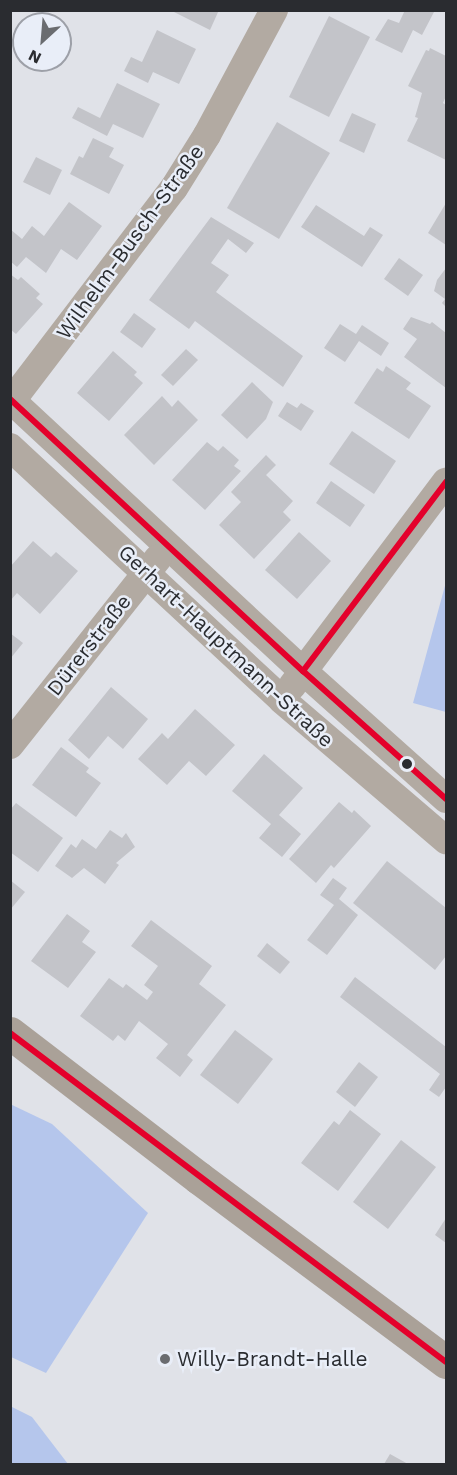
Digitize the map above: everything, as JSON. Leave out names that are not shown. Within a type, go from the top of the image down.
[{"type":"main road","points":[[10,1033],[199,1178],[447,1362]]},
{"type":"street","name":"Wilhelm-Busch-Straße","points":[[11,401],[174,188],[212,125],[274,10]]},
{"type":"street","name":"Gerhart-Hauptmann-Straße","points":[[11,401],[303,671],[447,799]]},
{"type":"street","name":"Gerhart-Hauptmann-Straße","points":[[10,447],[282,700],[447,840]]},
{"type":"street","points":[[282,700],[447,482]]},
{"type":"street","name":"Dürerstraße","points":[[10,745],[168,546]]},
{"type":"shaded area","points":[[446,582],[446,712],[413,703]]},
{"type":"shaded area","points":[[10,1104],[52,1124],[148,1213],[46,1373],[11,1357]]},
{"type":"shaded area","points":[[10,1406],[32,1417],[68,1464],[11,1464]]},
{"type":"building","points":[[170,10],[219,10],[210,30]]},
{"type":"building","points":[[405,10],[434,12],[422,35],[413,30],[402,53],[375,40],[388,19],[399,23]]},
{"type":"building","points":[[329,16],[370,37],[329,117],[289,97]]},
{"type":"building","points":[[157,30],[196,49],[179,84],[153,72],[148,83],[124,71],[131,57],[142,62]]},
{"type":"building","points":[[430,48],[446,56],[446,96],[443,103],[446,105],[446,160],[407,141],[418,118],[415,117],[422,93],[408,86],[426,50],[429,51]]},
{"type":"building","points":[[117,83],[160,104],[143,138],[113,124],[107,136],[72,118],[78,107],[100,118]]},
{"type":"building","points":[[352,113],[376,124],[364,153],[339,141]]},
{"type":"building","points":[[277,122],[330,153],[279,239],[227,208]]},
{"type":"building","points":[[93,138],[114,148],[109,157],[124,165],[109,194],[70,174],[79,156],[83,158]]},
{"type":"building","points":[[36,157],[62,170],[50,195],[23,182]]},
{"type":"building","points":[[69,202],[102,226],[77,260],[61,249],[46,273],[26,257],[17,267],[10,261],[10,229],[22,239],[32,226],[44,236]]},
{"type":"building","points":[[446,203],[446,245],[428,233]]},
{"type":"building","points":[[316,205],[364,236],[370,227],[383,235],[362,267],[301,227]]},
{"type":"building","points":[[211,217],[254,243],[246,253],[228,239],[211,263],[229,275],[216,292],[303,356],[283,387],[195,321],[189,329],[149,300]]},
{"type":"building","points":[[399,258],[423,275],[408,296],[384,279]]},
{"type":"building","points":[[446,268],[446,307],[442,303],[445,299],[434,291],[437,280]]},
{"type":"building","points":[[10,274],[18,280],[21,277],[40,294],[36,298],[43,304],[16,334],[10,329]]},
{"type":"building","points":[[134,313],[156,329],[142,348],[120,332]]},
{"type":"building","points":[[411,317],[430,324],[432,322],[446,333],[446,388],[404,357],[417,339],[403,329]]},
{"type":"building","points":[[340,324],[356,334],[362,325],[389,343],[381,356],[359,341],[345,362],[324,348]]},
{"type":"building","points":[[186,349],[198,360],[173,386],[161,375]]},
{"type":"building","points":[[113,351],[137,372],[134,375],[143,383],[109,421],[77,393]]},
{"type":"building","points":[[386,366],[411,383],[406,389],[431,406],[409,439],[354,403],[377,368],[383,372]]},
{"type":"building","points":[[252,382],[273,402],[266,419],[247,439],[221,415]]},
{"type":"building","points":[[162,396],[172,407],[178,400],[198,420],[154,465],[124,435]]},
{"type":"building","points":[[287,402],[297,408],[301,403],[314,411],[301,431],[278,416]]},
{"type":"building","points":[[352,431],[396,461],[374,494],[329,464]]},
{"type":"building","points":[[207,442],[218,451],[223,446],[239,460],[234,466],[241,471],[205,510],[172,480]]},
{"type":"building","points":[[266,455],[276,465],[266,475],[293,501],[283,512],[291,520],[254,559],[219,525],[241,502],[231,492]]},
{"type":"building","points":[[331,481],[365,505],[350,527],[316,503]]},
{"type":"building","points":[[299,532],[331,561],[297,599],[265,570]]},
{"type":"building","points":[[33,541],[51,557],[56,552],[78,571],[40,614],[17,593],[10,601],[10,567]]},
{"type":"building","points":[[10,633],[23,643],[10,659]]},
{"type":"building","points":[[111,687],[148,719],[123,749],[108,736],[89,759],[68,740]]},
{"type":"building","points":[[195,709],[235,745],[206,776],[189,761],[167,785],[138,759],[162,733],[168,739]]},
{"type":"building","points":[[61,747],[89,768],[86,772],[101,783],[76,817],[32,785]]},
{"type":"building","points":[[264,754],[303,788],[279,815],[301,834],[282,857],[259,838],[271,824],[232,791]]},
{"type":"building","points":[[339,802],[352,813],[354,810],[371,826],[334,868],[331,865],[316,883],[289,859]]},
{"type":"building","points":[[16,803],[63,838],[38,872],[10,852],[10,810]]},
{"type":"building","points":[[110,830],[122,838],[126,833],[135,847],[116,863],[119,865],[105,884],[84,868],[72,878],[55,866],[71,844],[76,848],[82,839],[96,849]]},
{"type":"building","points":[[387,861],[446,908],[446,956],[435,970],[353,903]]},
{"type":"building","points":[[333,878],[347,888],[339,899],[358,915],[327,955],[307,940],[334,905],[320,895]]},
{"type":"building","points":[[10,880],[25,892],[10,910]]},
{"type":"building","points":[[67,914],[90,931],[82,942],[96,952],[68,988],[31,961]]},
{"type":"building","points":[[151,920],[212,966],[199,984],[226,1005],[187,1055],[193,1060],[180,1077],[156,1058],[168,1044],[139,1021],[125,1041],[118,1035],[113,1041],[80,1016],[109,978],[123,988],[126,984],[147,1000],[153,992],[144,985],[158,966],[131,946]]},
{"type":"building","points":[[267,943],[290,962],[280,974],[257,956]]},
{"type":"building","points":[[355,977],[446,1047],[446,1087],[439,1097],[429,1090],[440,1074],[340,997]]},
{"type":"building","points":[[235,1030],[273,1059],[238,1104],[200,1075]]},
{"type":"building","points":[[359,1062],[378,1077],[355,1107],[336,1092]]},
{"type":"building","points":[[350,1110],[381,1134],[338,1191],[301,1163],[334,1121],[339,1125]]},
{"type":"building","points":[[401,1140],[436,1167],[388,1229],[353,1202]]},
{"type":"building","points":[[446,1218],[446,1243],[435,1235]]},
{"type":"building","points":[[390,1454],[408,1464],[384,1464]]},
{"type":"transit line","points":[[10,399],[303,671],[446,799]]},
{"type":"transit line","points":[[303,671],[446,482]]},
{"type":"transit line","points":[[10,1033],[446,1362]]},
{"type":"place","name":"Willy-Brandt-Halle","points":[[165,1359]]}]
